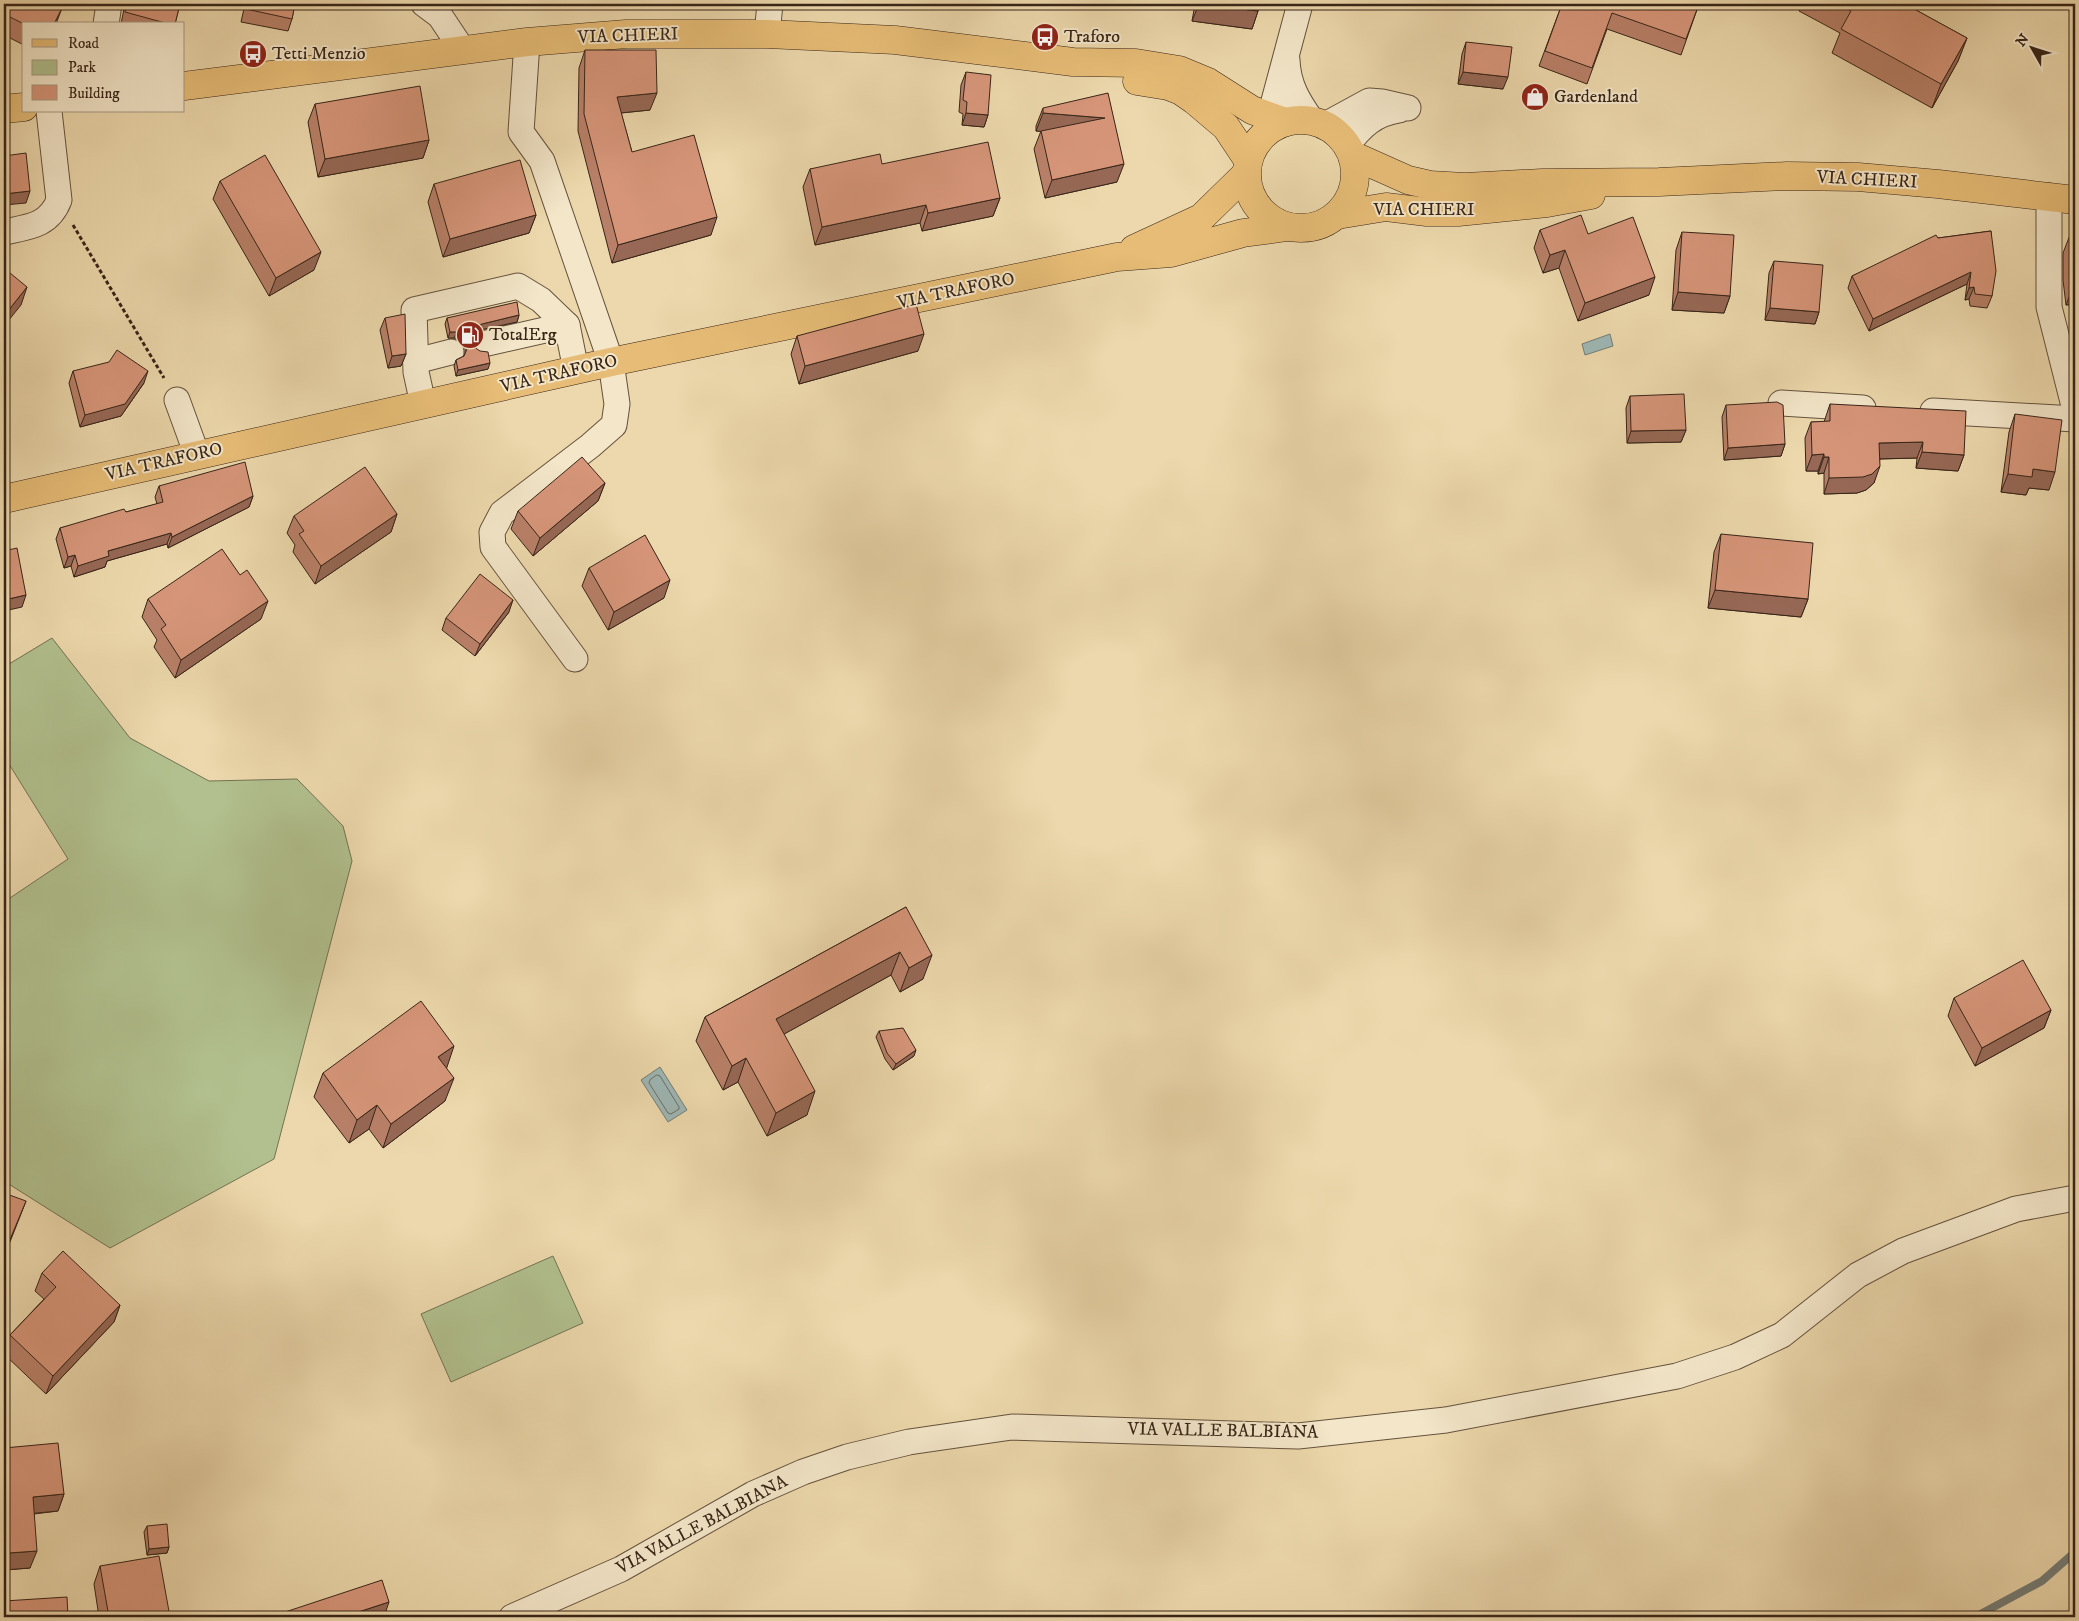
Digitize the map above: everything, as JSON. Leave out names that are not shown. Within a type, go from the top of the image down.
[{"type":"main road","name":"VIA CHIERI","points":[[185,86],[527,42],[626,34],[767,34],[895,40],[1073,62],[1136,62],[1179,70],[1208,82],[1252,110],[1285,122]]},
{"type":"main road","name":"VIA CHIERI","points":[[1073,62],[1133,80],[1168,86],[1181,91],[1226,127],[1247,167]]},
{"type":"main road","points":[[4,109],[22,107]]},
{"type":"main road","points":[[1299,119],[1319,123],[1335,132],[1349,150],[1354,168],[1353,191],[1337,215],[1326,223],[1312,228],[1287,227],[1273,222],[1255,204],[1247,185],[1247,167],[1257,141],[1271,128],[1285,122],[1299,119]]},
{"type":"main road","name":"VIA CHIERI","points":[[1349,150],[1408,180],[1430,185],[1659,182],[1787,176],[1858,177],[2075,200]]},
{"type":"main road","name":"VIA TRAFORO","points":[[1117,257],[1200,218],[1247,167]]},
{"type":"main road","name":"VIA CHIERI","points":[[1337,215],[1386,207],[1427,212],[1458,212],[1547,203],[1659,182]]},
{"type":"main road","name":"VIA TRAFORO","points":[[4,498],[611,362],[1117,257],[1171,253],[1243,233],[1287,227]]},
{"type":"street","points":[[106,22],[109,4]]},
{"type":"street","points":[[424,4],[440,16],[462,49]]},
{"type":"street","points":[[767,34],[770,4]]},
{"type":"street","points":[[1285,122],[1274,101],[1300,4]]},
{"type":"street","points":[[527,42],[522,132],[542,161],[611,362],[617,404],[614,425],[590,446],[502,513],[492,532],[494,547],[575,659]]},
{"type":"street","points":[[1287,55],[1290,83],[1296,99],[1319,123],[1369,101],[1408,108],[1387,112],[1373,118],[1361,127],[1349,150]]},
{"type":"street","points":[[4,232],[46,220],[54,213],[59,200],[49,112]]},
{"type":"street","points":[[2048,196],[2049,308],[2075,410]]},
{"type":"street","points":[[423,404],[416,361],[414,310],[518,286],[541,300],[567,325],[576,370]]},
{"type":"street","points":[[483,344],[567,325]]},
{"type":"street","points":[[416,361],[451,352]]},
{"type":"street","points":[[177,400],[196,455]]},
{"type":"street","points":[[1782,403],[2075,419]]},
{"type":"street","name":"VIA VALLE BALBIANA","points":[[512,1617],[621,1569],[753,1494],[803,1472],[847,1457],[909,1442],[1012,1427],[1298,1436],[1446,1420],[1677,1376],[1735,1357],[1782,1335],[1858,1275],[1903,1250],[2016,1209],[2075,1198]]},
{"type":"path","points":[[59,200],[177,400]]},
{"type":"green space","points":[[52,638],[130,738],[209,781],[297,779],[343,826],[352,861],[274,1159],[110,1248],[4,1181],[4,902],[68,859],[4,756],[4,667]]},
{"type":"green space","points":[[553,1256],[583,1323],[451,1382],[421,1314]]},
{"type":"water","points":[[1610,334],[1613,346],[1585,355],[1582,344]]},
{"type":"water","points":[[660,1067],[687,1110],[668,1122],[641,1080]]},
{"type":"building","points":[[4,4],[58,4],[62,8],[55,22],[22,23],[4,14]]},
{"type":"building","points":[[127,4],[180,4],[176,22],[162,22],[125,12]]},
{"type":"building","points":[[247,4],[295,4],[292,19],[246,9]]},
{"type":"building","points":[[1200,4],[1259,4],[1258,11]]},
{"type":"building","points":[[1562,4],[1699,4],[1686,39],[1612,13],[1592,68],[1545,51]]},
{"type":"building","points":[[1837,4],[1905,4],[1967,38],[1941,84],[1841,29],[1851,11]]},
{"type":"building","points":[[1466,42],[1512,47],[1508,77],[1463,72]]},
{"type":"building","points":[[585,50],[656,50],[657,93],[617,97],[632,152],[694,135],[717,217],[618,245],[584,114]]},
{"type":"building","points":[[966,72],[991,75],[988,115],[966,113],[967,102],[963,100]]},
{"type":"building","points":[[420,86],[429,140],[325,159],[315,104]]},
{"type":"building","points":[[1108,93],[1124,164],[1052,180],[1041,131],[1105,118],[1043,113],[1043,108]]},
{"type":"building","points":[[988,142],[1000,198],[928,213],[926,205],[822,227],[810,169],[880,154],[882,164]]},
{"type":"building","points":[[26,153],[30,191],[4,194],[4,156]]},
{"type":"building","points":[[265,155],[321,252],[276,278],[220,181]]},
{"type":"building","points":[[520,160],[536,215],[450,239],[434,184]]},
{"type":"building","points":[[1581,215],[1588,234],[1633,217],[1655,277],[1585,303],[1565,250],[1550,255],[1540,230]]},
{"type":"building","points":[[1991,231],[1996,271],[1992,296],[1975,294],[1974,287],[1969,288],[1971,272],[1873,319],[1852,276],[1936,235],[1938,238]]},
{"type":"building","points":[[1682,232],[1734,235],[1730,296],[1678,292]]},
{"type":"building","points":[[2070,235],[2075,235],[2075,287],[2073,287],[2070,262]]},
{"type":"building","points":[[1774,261],[1823,265],[1819,312],[1770,308]]},
{"type":"building","points":[[4,268],[27,287],[4,316]]},
{"type":"building","points":[[517,302],[519,315],[482,324],[476,327],[472,333],[471,341],[474,347],[480,351],[488,352],[490,363],[458,370],[456,360],[464,356],[467,343],[463,336],[457,332],[450,332],[447,318]]},
{"type":"building","points":[[916,304],[924,334],[805,366],[797,336]]},
{"type":"building","points":[[405,314],[406,354],[392,356],[385,318]]},
{"type":"building","points":[[117,350],[148,371],[125,404],[85,415],[73,371],[109,362]]},
{"type":"building","points":[[1684,394],[1686,430],[1631,431],[1630,396]]},
{"type":"building","points":[[1777,402],[1783,405],[1785,444],[1728,448],[1726,405]]},
{"type":"building","points":[[1830,404],[1966,411],[1964,455],[1922,452],[1923,442],[1879,443],[1880,466],[1872,474],[1863,477],[1829,478],[1829,457],[1824,457],[1824,454],[1812,455],[1811,422],[1830,421]]},
{"type":"building","points":[[2015,414],[2062,420],[2055,472],[2033,469],[2032,477],[2008,474]]},
{"type":"building","points":[[582,457],[605,483],[540,538],[518,511]]},
{"type":"building","points":[[245,462],[253,496],[172,537],[171,533],[108,551],[109,556],[78,566],[75,555],[68,557],[60,528],[124,509],[126,512],[163,502],[159,486]]},
{"type":"building","points":[[365,467],[397,514],[321,566],[299,534],[304,531],[294,516]]},
{"type":"building","points":[[1721,534],[1813,543],[1808,599],[1715,590]]},
{"type":"building","points":[[645,535],[670,580],[614,612],[589,568]]},
{"type":"building","points":[[17,548],[26,595],[4,600],[4,551]]},
{"type":"building","points":[[222,549],[240,575],[247,570],[268,601],[181,660],[161,629],[166,625],[148,599]]},
{"type":"building","points":[[480,574],[513,600],[480,644],[446,618]]},
{"type":"building","points":[[906,907],[932,955],[909,968],[900,952],[776,1019],[815,1091],[776,1113],[746,1058],[732,1066],[705,1017]]},
{"type":"building","points":[[2023,960],[2051,1010],[1982,1048],[1954,998]]},
{"type":"building","points":[[421,1001],[454,1046],[438,1057],[454,1078],[391,1124],[377,1105],[357,1120],[323,1073]]},
{"type":"building","points":[[903,1028],[916,1050],[896,1064],[887,1053],[879,1031]]},
{"type":"building","points":[[4,1193],[26,1201],[4,1254]]},
{"type":"building","points":[[63,1251],[120,1305],[53,1376],[10,1335],[56,1287],[42,1273]]},
{"type":"building","points":[[58,1443],[64,1494],[33,1497],[37,1551],[9,1553],[6,1500],[4,1500],[4,1448]]},
{"type":"building","points":[[167,1524],[169,1547],[149,1549],[147,1526]]},
{"type":"building","points":[[159,1556],[170,1617],[109,1617],[100,1566]]},
{"type":"building","points":[[382,1580],[389,1602],[343,1617],[270,1617]]},
{"type":"building","points":[[67,1597],[68,1617],[5,1617],[4,1601]]},
{"type":"waterway","points":[[1975,1617],[2042,1581],[2075,1552]]},
{"type":"place","name":"Traforo","points":[[1045,37]]},
{"type":"place","name":"Tetti Menzio","points":[[253,54]]},
{"type":"place","name":"Gardenland","points":[[1535,97]]},
{"type":"place","name":"TotalErg","points":[[470,335]]}]
